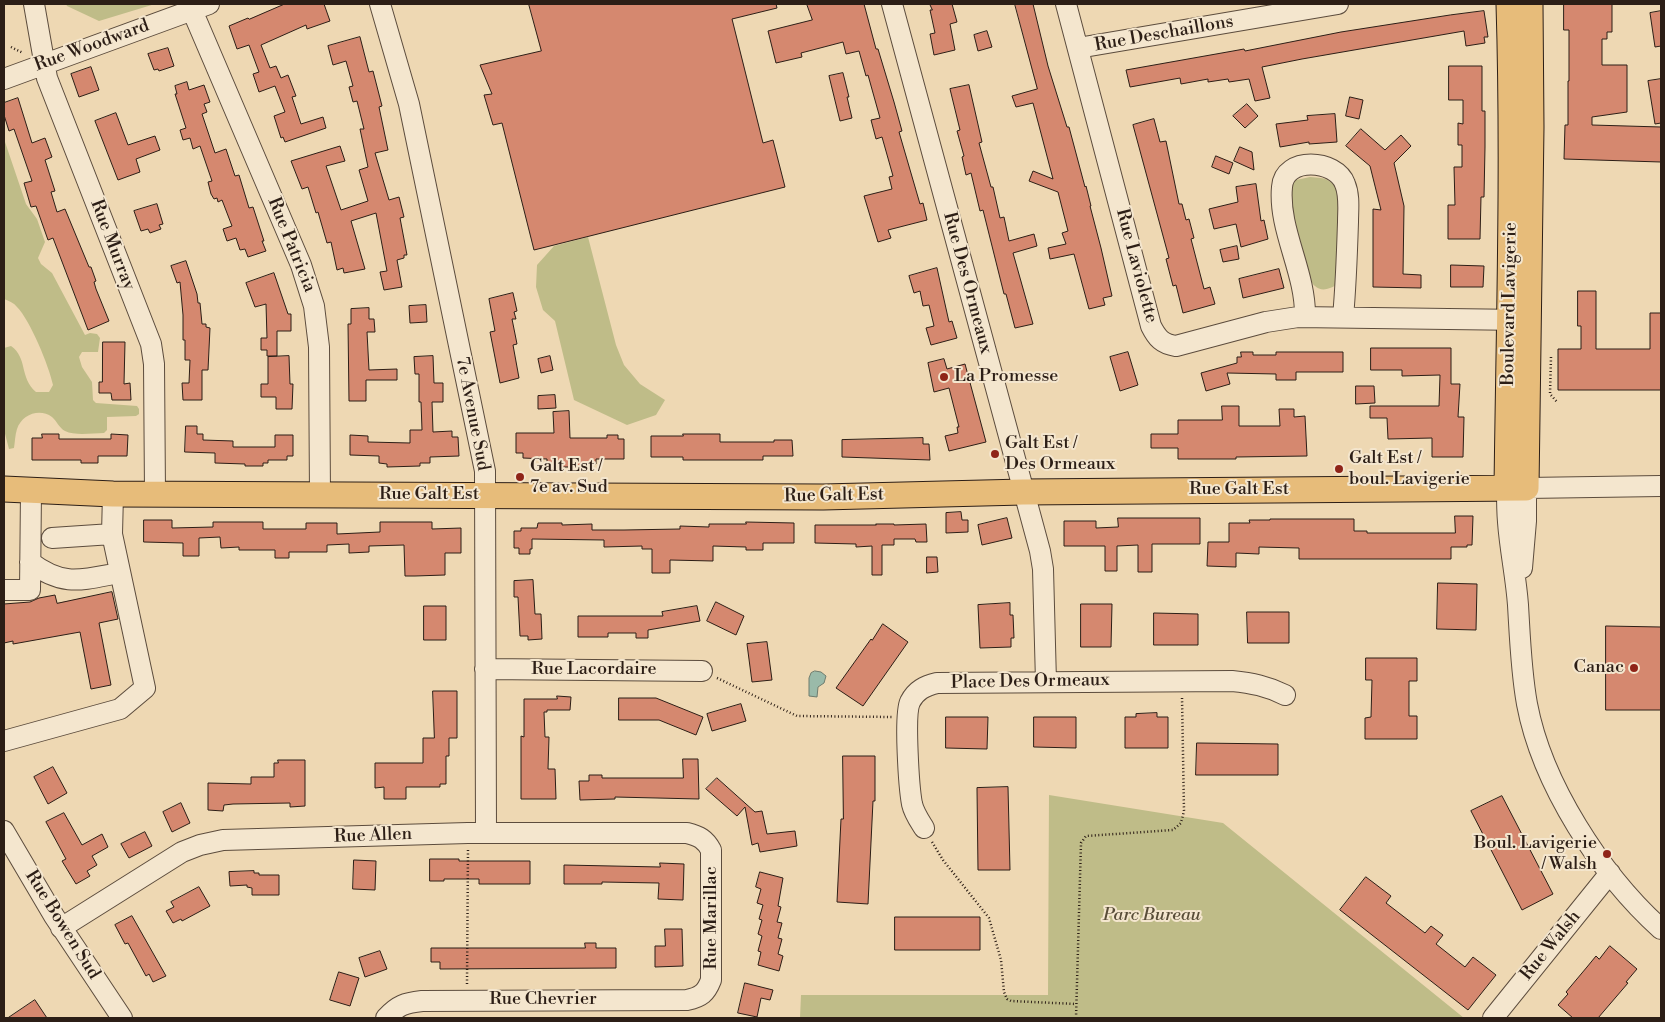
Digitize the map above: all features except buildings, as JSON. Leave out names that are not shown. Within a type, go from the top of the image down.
[{"type":"main road","name":"Boulevard Lavigerie","points":[[1509,4],[1520,320]]},
{"type":"main road","name":"Boulevard Lavigerie","points":[[1517,488],[1520,320],[1530,4]]},
{"type":"main road","name":"Rue Galt Est","points":[[5,489],[114,494],[155,483],[320,483],[485,495],[823,497],[1023,492],[1517,488]]},
{"type":"street","name":"Rue Murray","points":[[34,4],[44,64],[52,91],[151,344],[154,364],[155,483]]},
{"type":"street","name":"7e Avenue Sud","points":[[380,4],[411,113],[483,458],[486,669],[477,833]]},
{"type":"street","name":"Rue Des Ormeaux","points":[[892,4],[1040,551],[1043,569],[1046,682]]},
{"type":"street","name":"Rue Laviolette","points":[[1066,4],[1151,326],[1157,338],[1166,344],[1176,346],[1266,322],[1305,317],[1520,320]]},
{"type":"street","name":"Rue Deschaillons","points":[[1078,48],[1338,4]]},
{"type":"street","name":"Rue Woodward","points":[[4,79],[201,7]]},
{"type":"street","name":"Rue Patricia","points":[[201,7],[310,288],[319,348],[320,483]]},
{"type":"street","points":[[1305,317],[1302,284],[1284,214],[1282,185],[1284,176],[1290,170],[1300,166],[1325,166],[1333,169],[1345,184],[1348,196],[1347,264],[1343,317]]},
{"type":"street","name":"Rue Galt Est","points":[[1517,488],[1661,486]]},
{"type":"street","name":"Boulevard Lavigerie","points":[[1517,488],[1526,521],[1518,605],[1519,640],[1527,704],[1535,735],[1548,770],[1571,814],[1610,873],[1639,908],[1661,929]]},
{"type":"street","points":[[4,590],[30,590],[31,491]]},
{"type":"street","points":[[4,740],[120,709],[145,688],[112,534],[114,494]]},
{"type":"street","points":[[52,538],[112,534]]},
{"type":"street","points":[[30,562],[43,572],[58,578],[78,580],[119,573]]},
{"type":"street","name":"Rue Lacordaire","points":[[486,669],[702,671]]},
{"type":"street","name":"Place Des Ormeaux","points":[[924,828],[916,814],[910,789],[907,717],[911,701],[918,690],[925,686],[937,683],[1182,680],[1251,682],[1270,687],[1285,695]]},
{"type":"street","name":"Rue Bowen Sud","points":[[4,831],[61,928],[122,1018]]},
{"type":"street","name":"Rue Allen","points":[[61,928],[182,852],[200,845],[223,840],[477,833],[687,833],[698,836],[706,842]]},
{"type":"street","name":"Rue Marillac","points":[[704,994],[711,980],[712,858],[711,850],[706,842]]},
{"type":"street","name":"Rue Walsh","points":[[1493,1018],[1610,873]]},
{"type":"street","name":"Rue Chevrier","points":[[386,1018],[395,1009],[406,1003],[422,1001],[687,1000],[704,994]]},
{"type":"path","points":[[1550,357],[1550,394],[1558,403]]},
{"type":"path","points":[[702,671],[797,716],[907,717]]},
{"type":"path","points":[[1076,1018],[1081,843],[1086,836],[1173,830],[1181,823],[1184,812],[1182,680]]},
{"type":"path","points":[[924,828],[943,860],[989,918],[1002,960],[1004,992],[1007,999],[1011,1001],[1076,1004]]},
{"type":"path","points":[[467,1000],[477,833]]},
{"type":"green space","points":[[66,4],[155,4],[99,21]]},
{"type":"green space","points":[[4,139],[26,204],[37,219],[45,242],[38,258],[41,264],[52,273],[85,335],[90,333],[97,334],[100,338],[98,352],[82,352],[79,357],[82,367],[92,382],[93,400],[96,403],[137,406],[139,409],[139,414],[136,416],[107,417],[107,430],[104,433],[69,433],[61,428],[52,417],[47,414],[37,413],[27,416],[19,424],[16,431],[14,448],[9,449],[4,430],[4,348],[11,346],[20,356],[27,380],[36,392],[49,392],[53,385],[43,355],[28,322],[16,306],[4,299]]},
{"type":"green space","points":[[1310,177],[1328,180],[1340,194],[1336,285],[1326,289],[1317,288],[1311,281],[1299,245],[1291,206],[1292,184],[1296,180]]},
{"type":"green space","points":[[588,237],[616,345],[624,365],[640,384],[665,400],[656,415],[627,425],[574,400],[555,321],[543,310],[536,287],[537,265],[554,246]]},
{"type":"green space","name":"Parc Bureau","points":[[1049,795],[1223,823],[1464,1018],[800,1018],[801,995],[1048,995]]},
{"type":"shaded area","points":[[815,671],[821,672],[826,676],[824,683],[818,687],[817,697],[809,696],[809,678],[811,673]]},
{"type":"place","name":"La Promesse","points":[[944,377]]},
{"type":"place","name":"Galt Est / Des Ormeaux","points":[[995,454]]},
{"type":"place","name":"Galt Est / boul. Lavigerie","points":[[1339,469]]},
{"type":"place","name":"Galt Est / 7e av. Sud","points":[[520,477]]},
{"type":"place","name":"Canac","points":[[1634,668]]},
{"type":"place","name":"Boul. Lavigerie / Walsh","points":[[1607,854]]}]
